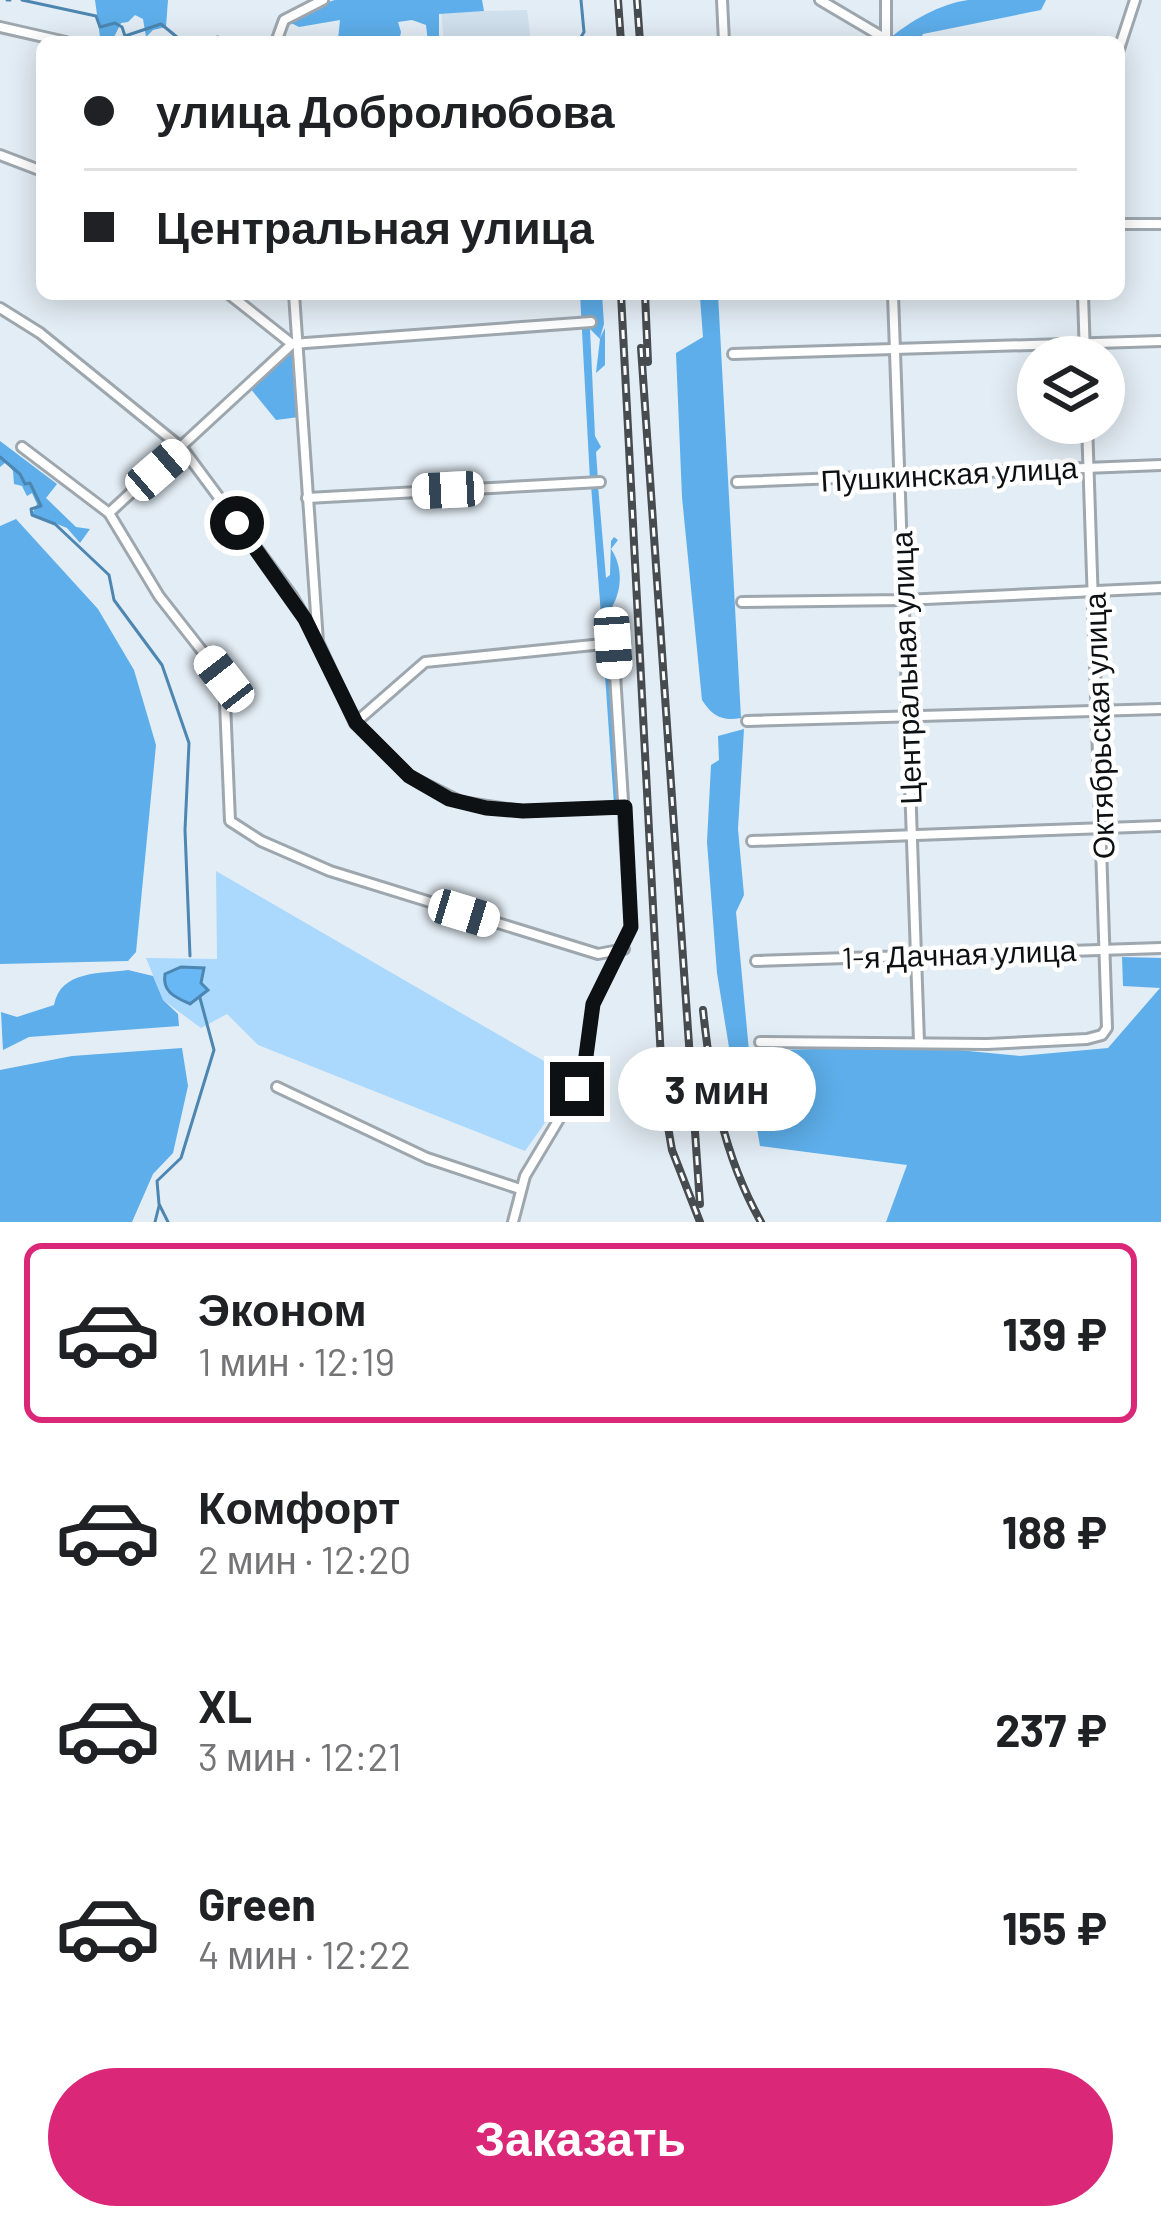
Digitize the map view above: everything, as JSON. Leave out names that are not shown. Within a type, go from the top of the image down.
[{"type":"street","points":[[278,36],[284,20],[323,0]]},
{"type":"street","points":[[722,0],[724,36]]},
{"type":"street","points":[[820,0],[880,36]]},
{"type":"street","points":[[886,0],[888,36]]},
{"type":"street","points":[[1123,36],[1135,0]]},
{"type":"street","points":[[0,27],[40,36]]},
{"type":"street","points":[[0,155],[36,169]]},
{"type":"street","points":[[1125,224],[1161,224]]},
{"type":"street","points":[[237,300],[295,345]]},
{"type":"street","points":[[294,300],[318,642]]},
{"type":"street","name":"Центральная улица","points":[[892,300],[920,1042]]},
{"type":"street","points":[[1083,300],[1085,336]]},
{"type":"street","points":[[0,308],[40,333],[183,449],[292,596],[356,723],[409,776],[461,802],[523,811],[625,807]]},
{"type":"street","points":[[109,513],[295,345],[591,322]]},
{"type":"street","points":[[1125,341],[1161,341]]},
{"type":"street","points":[[733,355],[1017,345]]},
{"type":"street","name":"Октябрьская улица","points":[[920,1042],[1087,1039],[1102,1035],[1107,1028],[1087,444]]},
{"type":"street","points":[[22,446],[109,513],[159,596],[224,679],[230,820],[261,841],[330,871],[598,954],[624,949]]},
{"type":"street","name":"Пушкинская улица","points":[[737,482],[1161,465]]},
{"type":"street","points":[[307,498],[600,482]]},
{"type":"street","points":[[742,602],[1161,588]]},
{"type":"street","points":[[356,723],[425,662],[613,643],[631,927],[593,1004],[577,1089],[520,1189],[512,1222]]},
{"type":"street","points":[[747,721],[1161,709]]},
{"type":"street","points":[[752,841],[1161,826]]},
{"type":"street","name":"1-я Дачная улица","points":[[756,961],[1161,948]]},
{"type":"street","points":[[760,1042],[920,1042]]},
{"type":"street","points":[[277,1087],[427,1158],[520,1189]]},
{"type":"shaded area","points":[[95,0],[168,0],[166,27],[146,36],[143,19],[135,15],[121,23],[114,36],[100,36]]},
{"type":"shaded area","points":[[335,0],[482,0],[484,11],[439,14],[439,36],[427,36],[426,25],[412,20],[398,22],[400,36],[338,36],[340,20],[299,27],[287,21],[304,9]]},
{"type":"shaded area","points":[[968,0],[1046,0],[1041,10],[922,36],[893,36],[947,5]]},
{"type":"shaded area","points":[[527,10],[530,36],[443,36],[441,12]]},
{"type":"shaded area","points":[[580,300],[602,300],[600,338],[605,328],[605,365],[596,373],[600,339],[590,329],[595,436],[601,447],[596,452],[598,480],[590,480]]},
{"type":"shaded area","points":[[700,300],[718,300],[741,718],[718,716],[702,700],[682,497],[676,353],[703,337]]},
{"type":"shaded area","points":[[295,349],[299,417],[276,420],[250,388]]},
{"type":"shaded area","points":[[0,441],[57,484],[46,498],[76,527],[90,529],[80,543],[67,528],[32,514],[37,504],[32,493],[27,496],[22,486],[14,484],[6,462],[0,467]]},
{"type":"shaded area","points":[[591,485],[598,485],[606,578],[611,541],[618,540],[611,549],[620,572],[619,589],[609,612],[611,640],[603,641]]},
{"type":"shaded area","points":[[16,519],[98,609],[134,670],[156,745],[136,952],[128,961],[0,964],[0,526]]},
{"type":"shaded area","points":[[611,645],[622,805],[614,805],[603,646]]},
{"type":"shaded area","points":[[744,729],[738,829],[744,895],[736,912],[749,1051],[916,1046],[1020,1056],[1108,1048],[1160,988],[1123,986],[1122,957],[1161,958],[1161,1222],[886,1222],[907,1165],[760,1146],[756,1123],[742,1128],[717,973],[707,842],[711,765],[719,760],[718,736]]},
{"type":"shaded area","points":[[216,871],[556,1068],[571,1086],[525,1151],[258,1045],[227,1014],[201,1028],[163,1000],[146,958],[217,959]]},
{"type":"shaded area","points":[[181,967],[204,968],[201,983],[208,990],[190,1004],[166,985],[165,974]]},
{"type":"shaded area","points":[[128,970],[153,976],[163,1000],[178,1014],[179,1026],[29,1037],[3,1050],[1,1012],[17,1017],[54,1005],[73,980]]},
{"type":"shaded area","points":[[182,1048],[188,1086],[173,1153],[153,1174],[132,1222],[0,1222],[0,1070],[72,1056]]},
{"type":"waterway","points":[[22,0],[96,16],[100,27],[115,23],[125,36]]},
{"type":"waterway","points":[[581,0],[582,36]]},
{"type":"waterway","points":[[125,36],[161,24],[176,36]]},
{"type":"waterway","points":[[0,457],[25,484],[30,483],[41,506],[31,509],[32,515],[55,524],[109,575],[114,600],[162,665],[189,743],[185,830],[190,956]]},
{"type":"waterway","points":[[168,1222],[159,1204],[157,1181],[181,1158],[214,1050],[200,998]]},
{"type":"waterway","points":[[155,1222],[159,1206]]},
{"type":"railway","points":[[618,0],[621,36]]},
{"type":"railway","points":[[637,0],[640,36]]},
{"type":"railway","points":[[621,300],[663,1098],[672,1150],[700,1222]]},
{"type":"railway","points":[[645,300],[648,362]]},
{"type":"railway","points":[[641,348],[700,1204]]},
{"type":"railway","points":[[703,1010],[721,1119],[737,1171],[761,1222]]},
{"type":"route","points":[[237,523],[292,596],[356,723],[409,776],[449,799],[486,808],[625,807],[631,927],[593,1004],[577,1089]]}]
